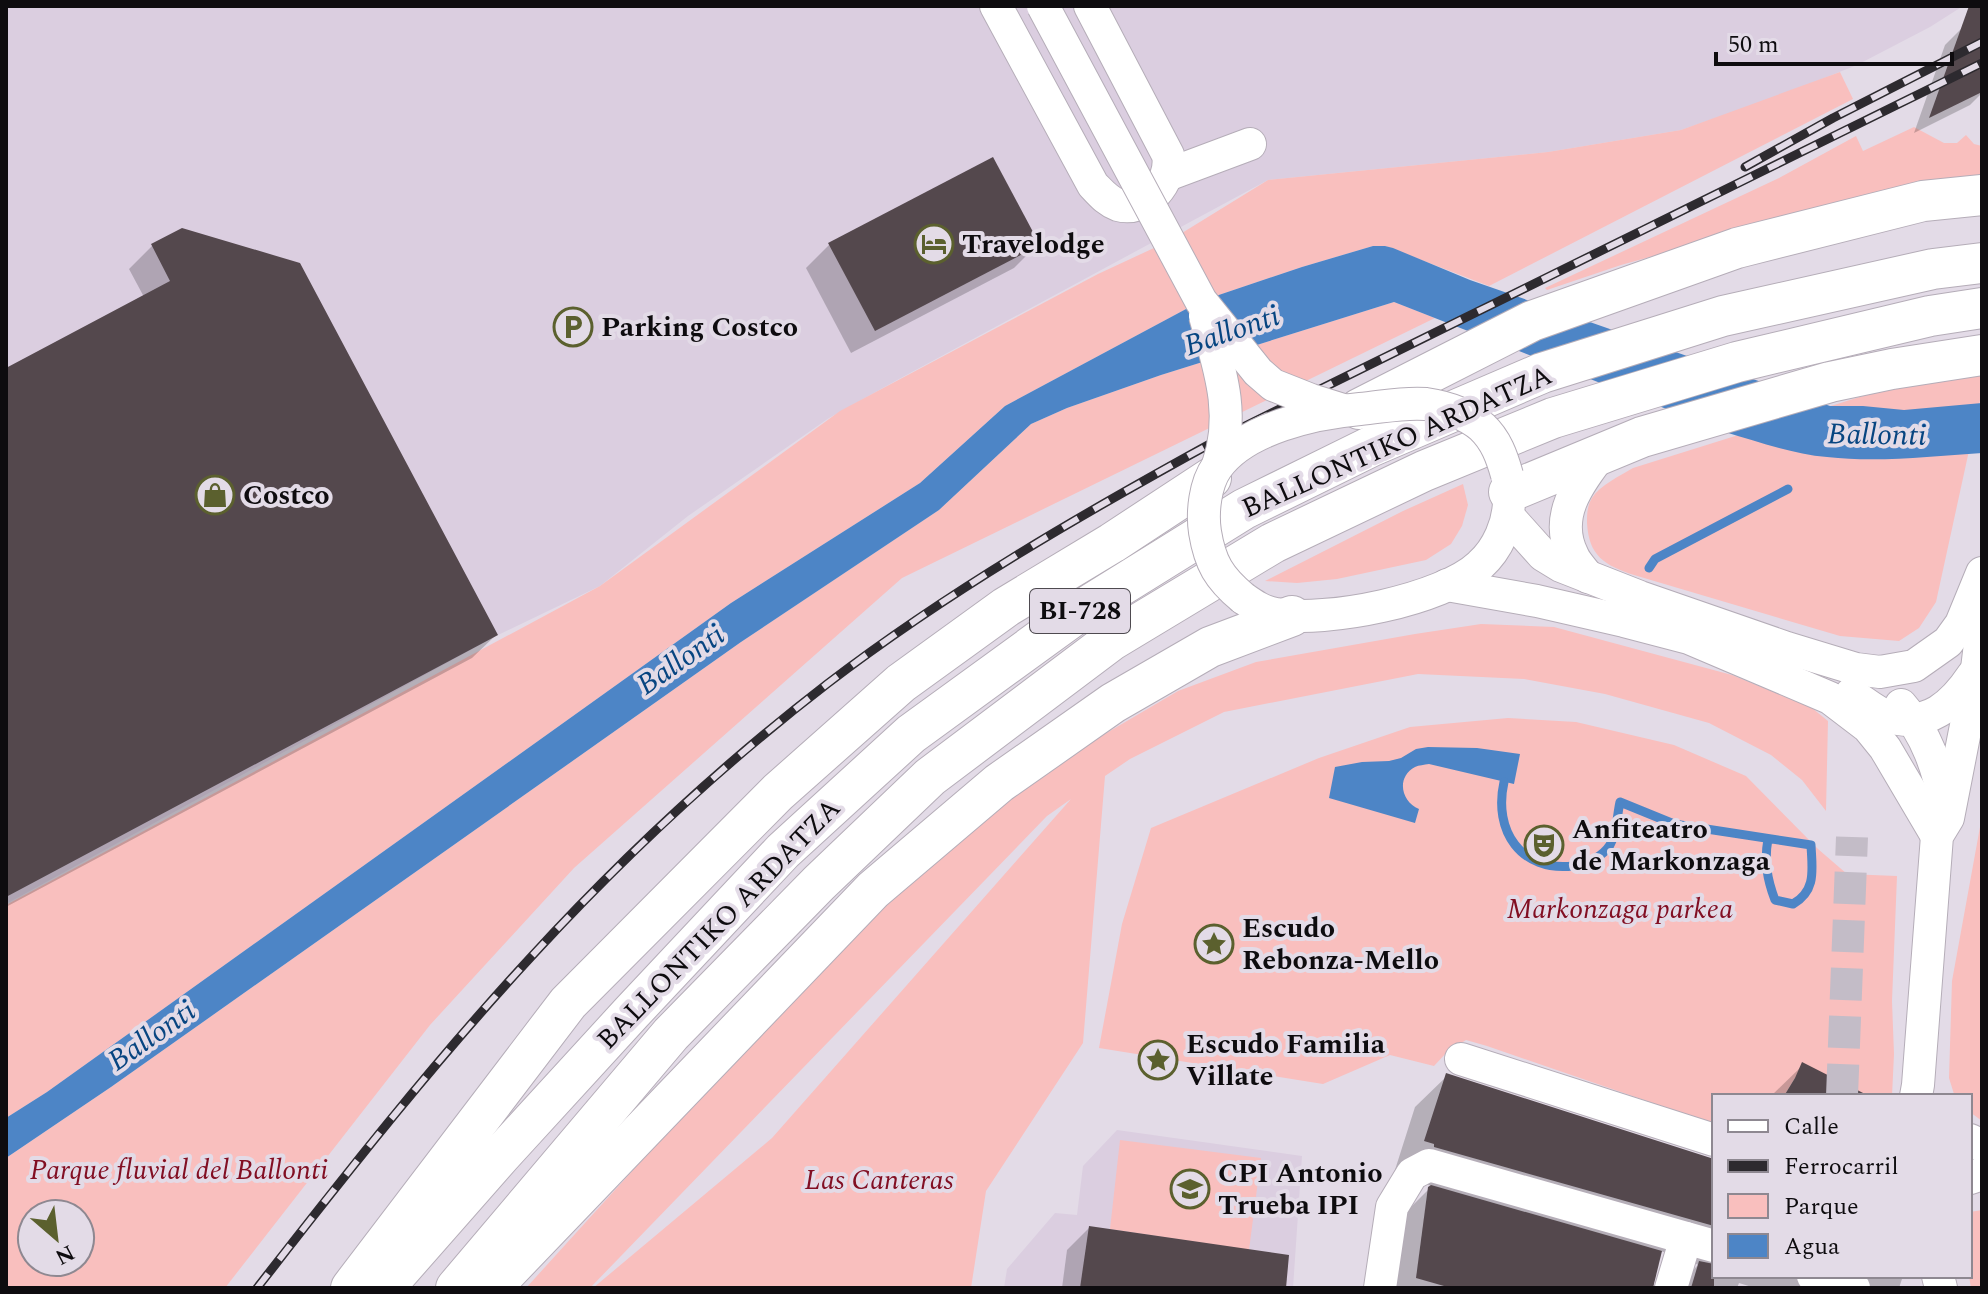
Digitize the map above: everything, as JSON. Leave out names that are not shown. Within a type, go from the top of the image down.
[{"type":"main road","points":[[1351,409],[1532,321],[1737,248],[1923,201],[1982,195]]},
{"type":"main road","name":"BALLONTIKO ARDATZA","points":[[384,1288],[621,1023],[783,851],[911,734],[1080,611],[1244,509],[1372,446],[1542,373],[1723,316],[1933,269],[1982,263]]},
{"type":"main road","name":"BALLONTIKO ARDATZA","points":[[456,1288],[671,1034],[819,883],[930,777],[1112,640],[1273,543],[1424,471],[1553,418],[1737,362],[1930,316],[1982,308]]},
{"type":"main road","points":[[1508,494],[1642,437],[1830,382],[1982,355]]},
{"type":"main road","points":[[351,1288],[568,1003],[778,792],[901,683],[1006,607],[1112,543],[1215,472]]},
{"type":"main road","points":[[491,1288],[873,890],[999,783],[1113,703],[1210,647],[1292,616]]},
{"type":"street","points":[[996,6],[1093,185],[1106,199],[1121,206],[1135,204],[1158,191],[1165,183],[1170,165],[1164,147],[1090,6]]},
{"type":"street","points":[[1043,6],[1201,301],[1258,372],[1273,385],[1311,400],[1351,409]]},
{"type":"street","points":[[1167,175],[1250,144]]},
{"type":"street","points":[[1201,301],[1224,384],[1226,444],[1215,472],[1207,494],[1204,527],[1211,561],[1217,572],[1230,588],[1257,608],[1292,616],[1347,613],[1407,601],[1447,585],[1480,566],[1501,537],[1508,494],[1502,456],[1482,427],[1450,409],[1425,404],[1351,409],[1262,433],[1233,452],[1215,472]]},
{"type":"street","points":[[1588,577],[1573,556],[1564,517],[1575,490],[1601,454]]},
{"type":"street","points":[[1508,494],[1543,555],[1561,566],[1772,643],[1836,677],[1882,714],[1941,711],[1952,702],[1977,669]]},
{"type":"street","points":[[1447,585],[1624,621],[1836,677],[1914,666],[1948,642],[1961,624],[1982,573]]},
{"type":"street","points":[[1921,1091],[1942,827],[1977,669],[1982,627]]},
{"type":"street","points":[[1836,677],[1868,727],[1942,827]]},
{"type":"street","points":[[1905,714],[1925,738],[1935,763],[1942,827]]},
{"type":"street","points":[[1461,1059],[1712,1139]]},
{"type":"street","points":[[1384,1287],[1392,1207],[1412,1174],[1429,1165],[1700,1242],[1671,1288]]},
{"type":"street","points":[[1820,1278],[1854,1288]]},
{"type":"shaded area","points":[[6,6],[1963,6],[1857,65],[1681,130],[1548,152],[1268,180],[829,418],[688,516],[600,586],[498,635],[6,904]]},
{"type":"shaded area","name":"CPI Antonio Trueba IPI","points":[[1117,1130],[1302,1156],[1293,1288],[1004,1288],[1007,1269],[1055,1213],[1077,1215],[1083,1166]]},
{"type":"green space","name":"Parque fluvial del Ballonti","points":[[1840,72],[1853,99],[1489,286],[1385,246],[1373,246],[1201,301],[1005,406],[920,483],[731,603],[47,1092],[6,1118],[6,905],[600,586],[840,411],[1098,274],[1169,241],[1268,180],[1548,152],[1681,130]]},
{"type":"green space","points":[[1914,127],[1944,143],[1957,143],[1966,135],[1974,144],[1982,146],[1982,175],[1789,218],[1621,265],[1547,290],[1545,288],[1779,178],[1856,136],[1863,151]]},
{"type":"green space","name":"Parque fluvial del Ballonti","points":[[1394,302],[1435,318],[902,578],[574,868],[430,1025],[225,1288],[6,1288],[6,1158],[741,642],[939,510],[1031,424],[1161,375]]},
{"type":"green space","points":[[1982,369],[1982,391],[1936,602],[1919,628],[1899,641],[1840,636],[1634,575],[1606,563],[1591,544],[1587,517],[1592,498],[1605,485],[1633,468],[1898,385]]},
{"type":"green space","points":[[1463,484],[1468,505],[1462,526],[1451,544],[1426,560],[1337,579],[1297,583],[1265,581],[1403,511]]},
{"type":"green space","name":"Las Canteras","points":[[1481,624],[1554,627],[1732,675],[1812,708],[1828,721],[1826,811],[1802,780],[1771,755],[1709,723],[1605,694],[1524,679],[1418,674],[1224,712],[1130,759],[1105,776],[1083,1043],[986,1191],[971,1288],[593,1288],[772,1138],[1071,799],[1047,816],[590,1288],[526,1288],[888,889],[1081,748],[1178,691],[1256,662]]},
{"type":"green space","name":"Markonzaga parkea","points":[[1508,718],[1576,722],[1674,745],[1746,776],[1847,874],[1897,876],[1892,1094],[1847,1094],[1795,1078],[1785,1094],[1712,1094],[1712,1123],[1466,1040],[1448,1051],[1434,1066],[1390,1055],[1323,1084],[1099,1048],[1122,924],[1151,828],[1319,758],[1410,727]]},
{"type":"green space","points":[[1982,816],[1982,1121],[1972,1114],[1972,1094],[1954,1094],[1949,1078],[1952,981]]},
{"type":"green space","points":[[1120,1140],[1261,1158],[1249,1250],[1110,1229]]},
{"type":"green space","points":[[1982,1210],[1982,1288],[1971,1288],[1969,1278],[1972,1278],[1972,1212]]},
{"type":"water","name":"Ballonti","points":[[1373,246],[1393,248],[1470,280],[1830,406],[1904,410],[1982,403],[1982,453],[1866,459],[1827,457],[1789,450],[1725,432],[1394,302],[1161,375],[1067,408],[1031,424],[939,510],[741,642],[6,1158],[6,1118],[47,1092],[731,603],[920,483],[1005,406],[1201,301]]},
{"type":"water","points":[[1428,747],[1477,748],[1520,754],[1514,784],[1429,764],[1417,766],[1409,771],[1403,783],[1408,801],[1419,809],[1415,823],[1329,798],[1335,767],[1389,761]]},
{"type":"building","points":[[1969,6],[1982,6],[1982,92],[1929,118]]},
{"type":"building","name":"Travelodge","points":[[993,157],[1040,245],[875,331],[828,243]]},
{"type":"building","name":"Costco","points":[[182,228],[300,263],[498,635],[6,897],[6,368],[170,281],[151,244]]},
{"type":"building","points":[[1802,1062],[1865,1094],[1785,1094]]},
{"type":"building","points":[[1446,1073],[1712,1158],[1712,1225],[1434,1147],[1434,1144],[1424,1141]]},
{"type":"building","points":[[1431,1185],[1662,1251],[1653,1288],[1451,1288],[1416,1278],[1428,1187]]},
{"type":"building","points":[[1089,1226],[1289,1255],[1286,1288],[1080,1288]]},
{"type":"building","points":[[1699,1261],[1712,1264],[1714,1288],[1691,1288]]},
{"type":"waterway","points":[[1649,568],[1655,559],[1788,489]]},
{"type":"waterway","points":[[1504,782],[1503,817],[1507,832],[1525,855],[1555,866],[1584,864],[1603,853],[1614,835],[1620,802],[1674,824],[1811,845],[1810,886],[1793,904],[1775,900],[1767,870],[1768,839]]},
{"type":"tunnel","points":[[1842,1094],[1852,837]]},
{"type":"railway","points":[[1745,167],[1982,42]]},
{"type":"railway","points":[[257,1288],[425,1078],[565,921],[636,849],[788,715],[921,616],[1018,554],[1219,439],[1982,63]]},
{"type":"place","name":"Travelodge","points":[[934,244]]},
{"type":"place","name":"Parking Costco","points":[[573,327]]},
{"type":"place","name":"Costco","points":[[215,495]]},
{"type":"place","name":"Anfiteatro de Markonzaga","points":[[1544,845]]},
{"type":"place","name":"Escudo Rebonza-Mello","points":[[1214,944]]},
{"type":"place","name":"Escudo Familia Villate","points":[[1158,1060]]},
{"type":"place","name":"CPI Antonio Trueba IPI","points":[[1190,1189]]}]
